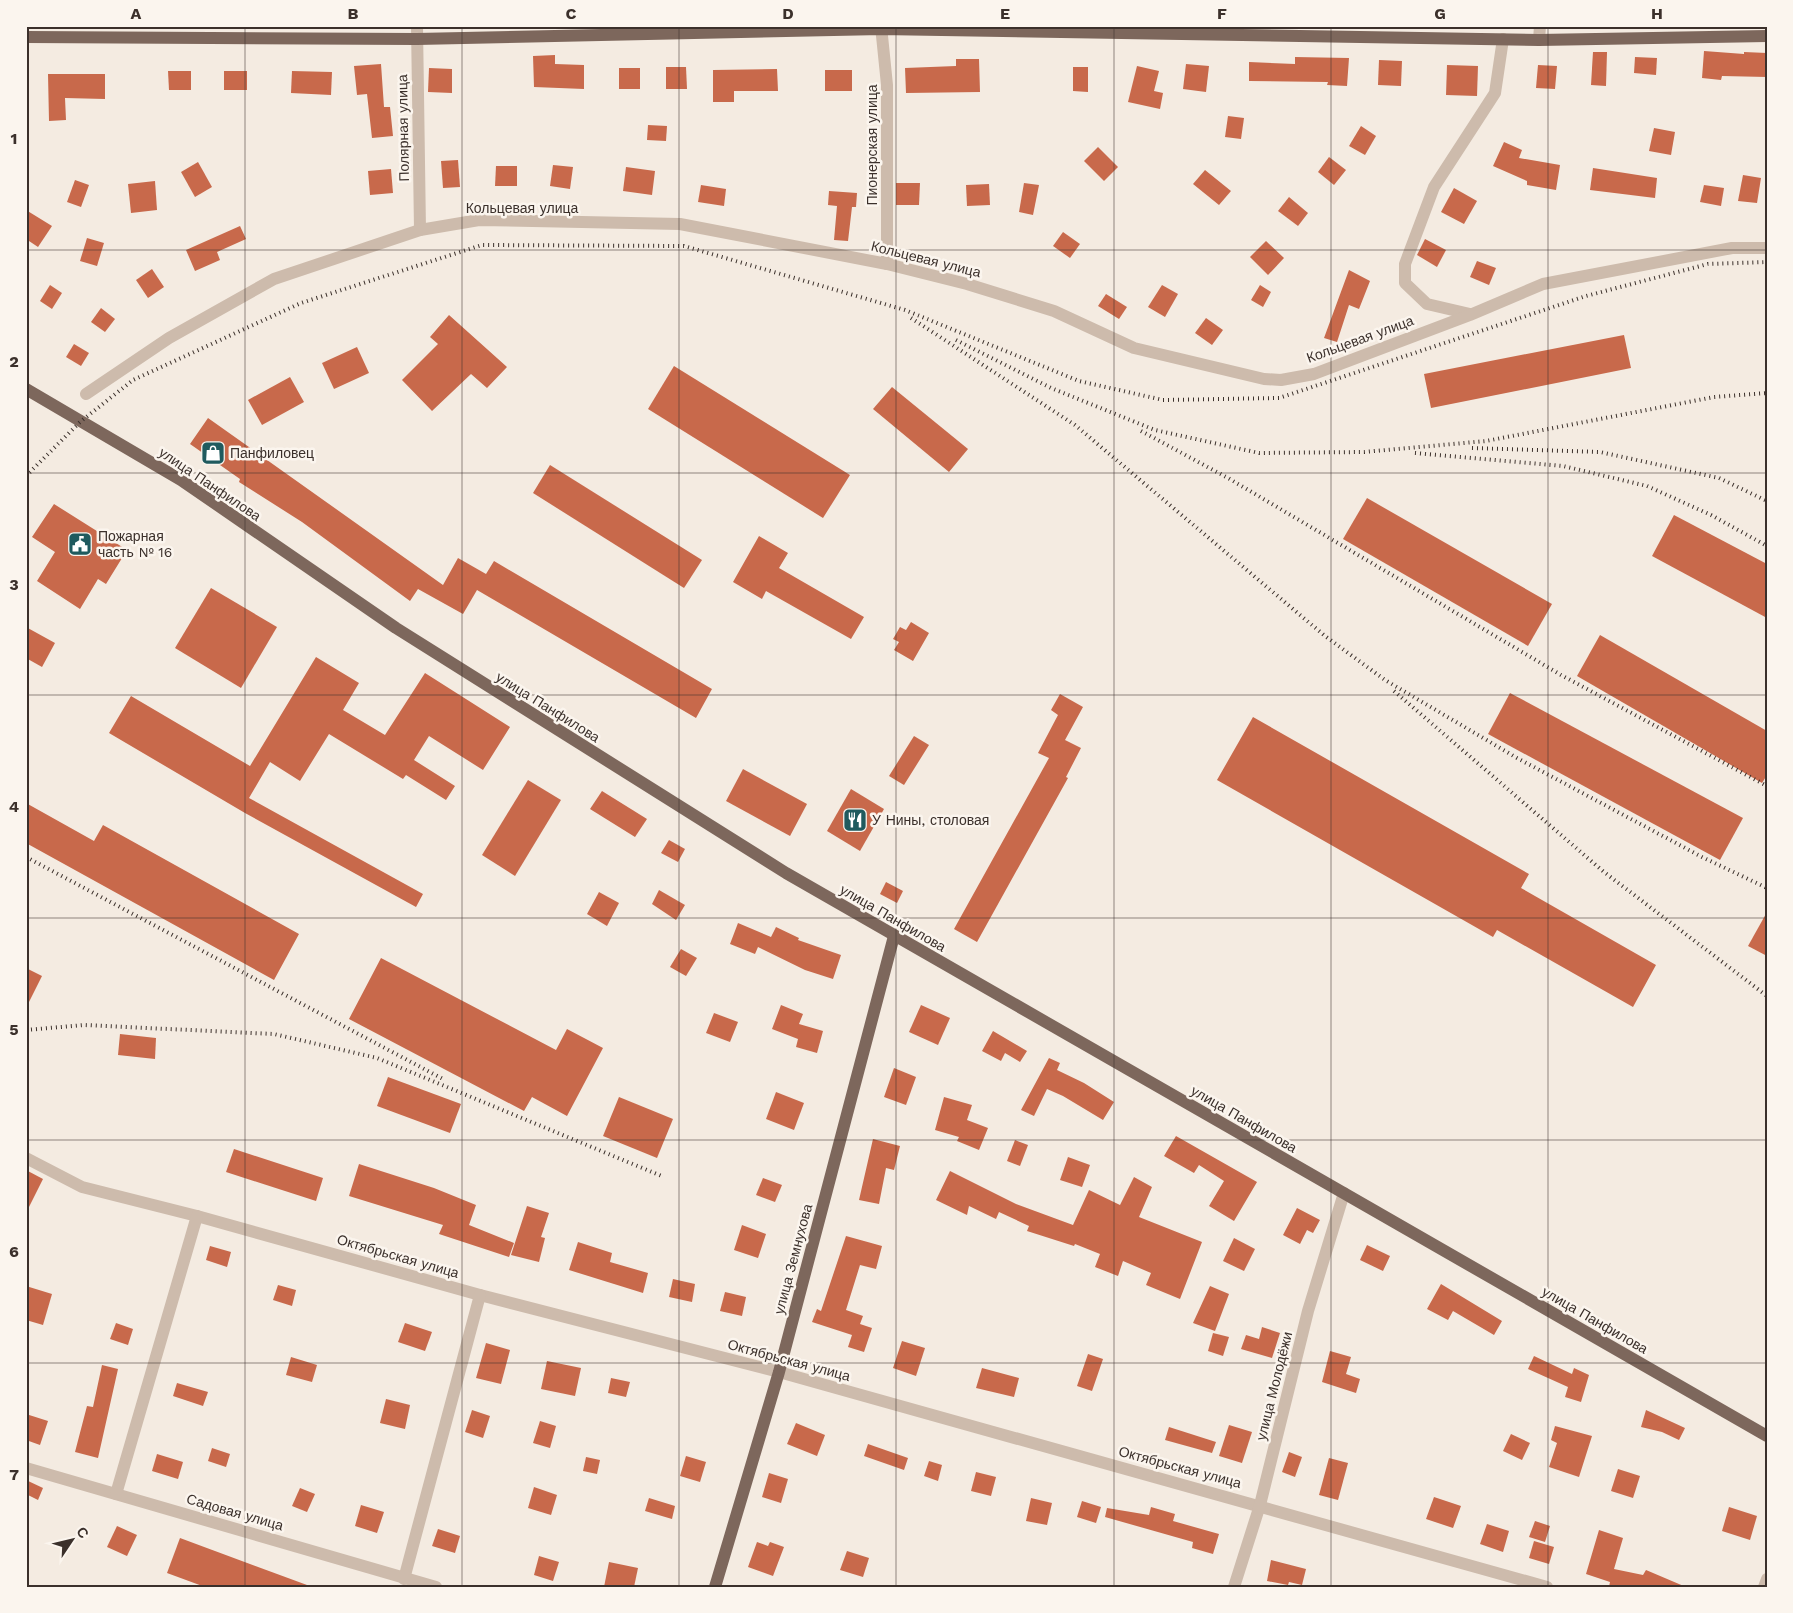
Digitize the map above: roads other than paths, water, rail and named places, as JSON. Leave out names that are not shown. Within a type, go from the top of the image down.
[{"type":"main road","points":[[26,37],[881,28],[1539,40],[1767,36]]},
{"type":"main road","name":"улица Панфилова","points":[[26,389],[181,480],[396,628],[565,736],[786,873],[1767,1436]]},
{"type":"main road","name":"улица Земнухова","points":[[715,1587],[779,1372],[894,936]]},
{"type":"street","points":[[1539,40],[1540,26]]},
{"type":"street","name":"Пионерская улица","points":[[881,28],[887,85],[887,264]]},
{"type":"street","name":"Полярная улица","points":[[417,32],[420,230]]},
{"type":"street","points":[[1470,314],[1427,304],[1405,283],[1405,264],[1434,188],[1495,93],[1503,39]]},
{"type":"street","name":"Кольцевая улица","points":[[86,394],[169,338],[274,279],[420,230],[479,220],[680,224],[887,264],[967,284],[1054,311],[1134,348],[1264,379],[1281,380],[1314,374],[1543,284],[1732,248],[1767,248]]},
{"type":"street","name":"Октябрьская улица","points":[[26,1158],[82,1186],[480,1295],[779,1372],[1260,1505],[1547,1587]]},
{"type":"street","name":"улица Молодёжи","points":[[1234,1587],[1260,1505],[1308,1311],[1344,1194]]},
{"type":"street","points":[[116,1494],[197,1216]]},
{"type":"street","points":[[404,1579],[480,1295]]},
{"type":"street","name":"Садовая улица","points":[[26,1468],[436,1587]]},
{"type":"street","points":[[1764,1587],[1767,1578]]},
{"type":"railway","points":[[26,476],[80,422],[133,380],[301,303],[482,245],[684,246],[905,310],[1079,381],[1163,400],[1279,398],[1586,296],[1708,264],[1767,262]]},
{"type":"railway","points":[[911,318],[1075,425],[1325,636],[1385,680],[1517,758],[1702,857],[1767,888]]},
{"type":"railway","points":[[956,340],[1051,388],[1155,430],[1259,453],[1364,452],[1486,441],[1714,397],[1767,393]]},
{"type":"railway","points":[[1141,431],[1228,478],[1561,675],[1767,786]]},
{"type":"railway","points":[[1472,448],[1600,452],[1719,478],[1767,501]]},
{"type":"railway","points":[[1415,453],[1563,466],[1647,486],[1711,515],[1767,546]]},
{"type":"railway","points":[[1394,691],[1604,872],[1767,996]]},
{"type":"railway","points":[[26,857],[443,1079]]},
{"type":"railway","points":[[26,1030],[84,1025],[274,1034],[377,1058],[664,1177]]},
{"type":"place","name":"Панфиловец","points":[[213,453]]},
{"type":"place","name":"Пожарная часть № 16","points":[[80,544]]},
{"type":"place","name":"У Нины, столовая","points":[[855,820]]}]
